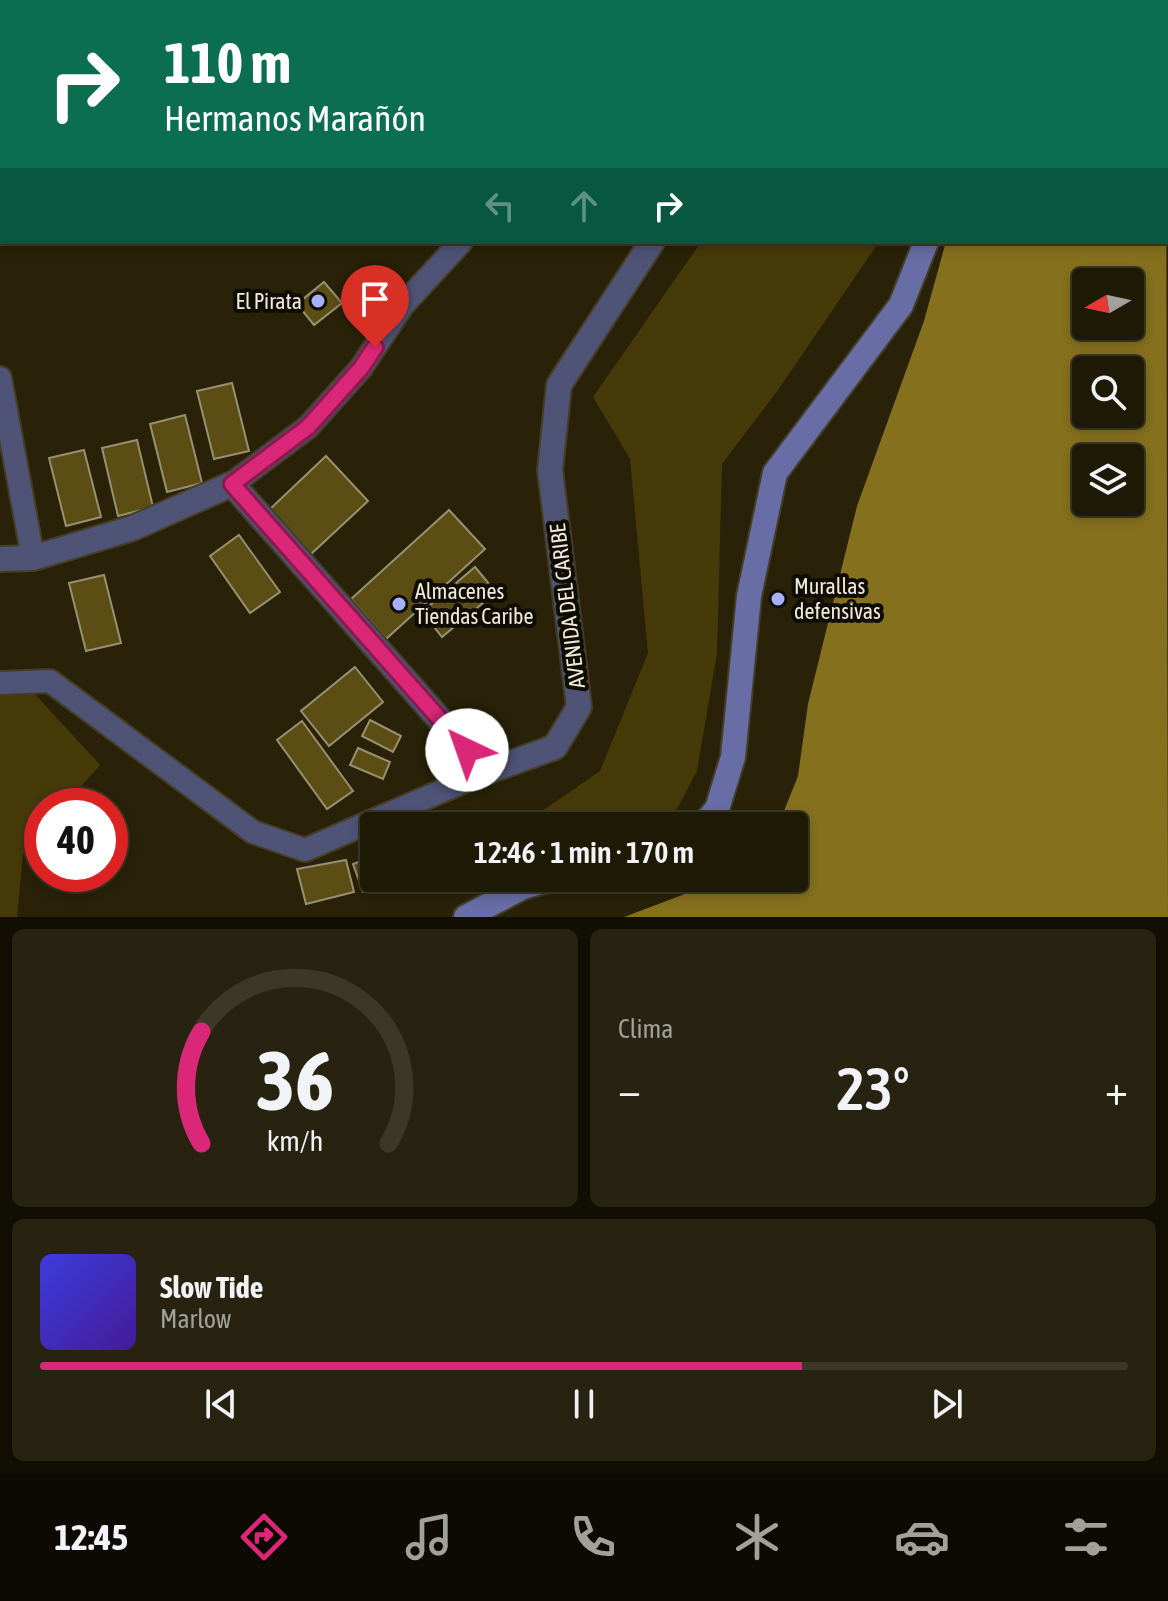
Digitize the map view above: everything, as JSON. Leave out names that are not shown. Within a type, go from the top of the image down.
[{"type":"main road","points":[[714,812],[733,757],[749,596],[775,473],[901,305],[925,244]]},
{"type":"main road","points":[[466,917],[514,892]]},
{"type":"street","points":[[0,559],[33,558],[133,528],[232,484],[308,427],[361,368],[403,305],[459,244]]},
{"type":"street","name":"AVENIDA DEL CARIBE","points":[[0,683],[50,681],[253,832],[305,850],[486,772],[555,747],[579,707],[550,470],[559,385],[651,244]]},
{"type":"street","points":[[0,378],[33,558]]},
{"type":"street","points":[[232,484],[486,772]]},
{"type":"shaded area","points":[[700,244],[878,244],[778,390],[722,464],[717,653],[697,771],[677,809],[673,812],[541,812],[600,771],[648,653],[630,459],[593,397]]},
{"type":"shaded area","points":[[945,244],[1166,244],[1168,917],[624,917],[690,892],[808,892],[808,812],[784,812],[798,776],[808,704],[857,506],[924,321]]},
{"type":"shaded area","points":[[32,691],[100,765],[80,788],[24,788],[24,853],[17,917],[0,917],[0,693]]},
{"type":"building","points":[[324,282],[342,303],[314,325],[297,304]]},
{"type":"building","points":[[232,383],[249,451],[214,459],[197,391]]},
{"type":"building","points":[[185,415],[202,483],[167,492],[150,424]]},
{"type":"building","points":[[137,440],[153,507],[118,516],[102,448]]},
{"type":"building","points":[[84,450],[101,517],[66,526],[49,458]]},
{"type":"building","points":[[326,456],[368,501],[310,555],[269,510]]},
{"type":"building","points":[[449,510],[485,549],[386,639],[351,599]]},
{"type":"building","points":[[239,535],[280,592],[250,613],[210,556]]},
{"type":"building","points":[[475,567],[496,592],[442,637],[422,612]]},
{"type":"building","points":[[104,575],[121,643],[86,651],[69,583]]},
{"type":"building","points":[[355,667],[383,702],[329,746],[301,711]]},
{"type":"building","points":[[370,720],[401,736],[393,752],[362,736]]},
{"type":"building","points":[[302,721],[353,791],[327,809],[277,740]]},
{"type":"building","points":[[358,748],[390,762],[383,779],[350,765]]},
{"type":"building","points":[[346,860],[354,892],[306,904],[297,869]]},
{"type":"building","points":[[360,861],[360,884],[353,864]]},
{"type":"place","name":"El Pirata","points":[[318,301]]},
{"type":"place","name":"Murallas defensivas","points":[[778,599]]},
{"type":"place","name":"Almacenes Tiendas Caribe","points":[[399,604]]},
{"type":"route","points":[[375,347],[361,368],[308,427],[232,484],[467,750]]}]
